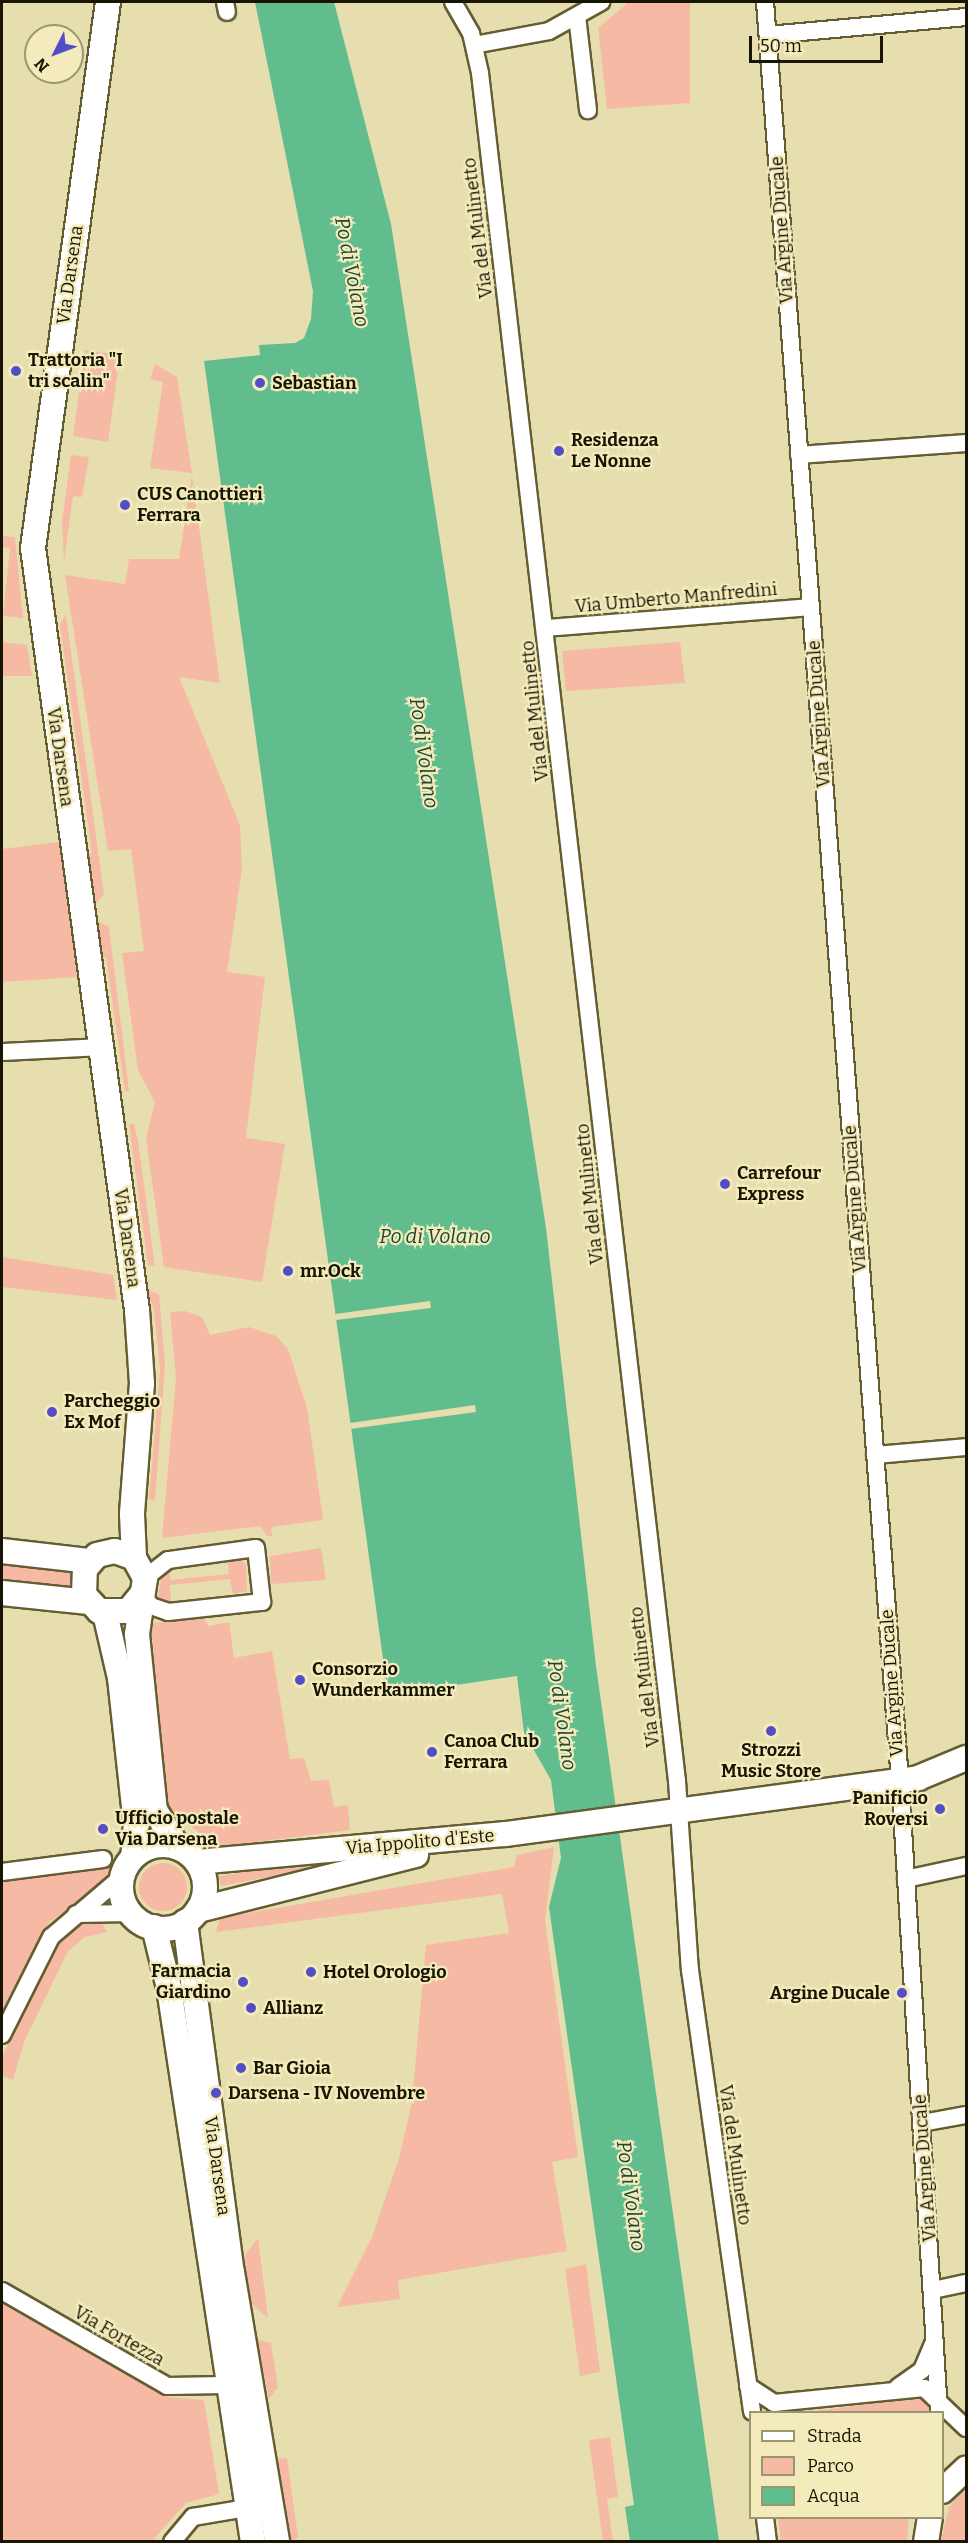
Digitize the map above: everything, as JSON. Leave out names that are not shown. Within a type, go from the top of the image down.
[{"type":"main road","name":"Via Darsena","points":[[108,2],[33,534],[141,1366],[132,1514],[140,1577],[136,1634],[155,1810],[178,1848],[197,1862],[205,1888],[192,1916],[232,2272],[257,2408],[277,2541]]},
{"type":"main road","points":[[132,1514],[82,1577],[97,1608],[122,1689],[136,1826],[123,1898],[131,1913],[154,1927],[192,1916]]},
{"type":"main road","points":[[2,1551],[97,1556],[140,1577],[128,1611],[2,1593]]},
{"type":"main road","points":[[506,1834],[900,1780],[966,1758]]},
{"type":"main road","name":"Via Ippolito d'Este","points":[[197,1862],[506,1834]]},
{"type":"main road","name":"Via Ippolito d'Este","points":[[192,1916],[506,1834]]},
{"type":"main road","points":[[128,1867],[156,1845],[178,1848]]},
{"type":"main road","name":"Via Darsena","points":[[154,1927],[169,1988],[225,2385],[253,2541]]},
{"type":"main road","points":[[230,2412],[257,2408]]},
{"type":"main road","points":[[944,2489],[966,2469]]},
{"type":"street","name":"Via del Mulinetto","points":[[453,2],[474,45],[546,628],[679,1810],[690,1970],[752,2411]]},
{"type":"street","points":[[474,45],[535,35],[601,2]]},
{"type":"street","name":"Via Argine Ducale","points":[[765,2],[900,1780],[939,2404]]},
{"type":"street","points":[[577,16],[588,110]]},
{"type":"street","points":[[768,35],[966,17]]},
{"type":"street","points":[[799,455],[966,443]]},
{"type":"street","name":"Via Umberto Manfredini","points":[[546,628],[810,607]]},
{"type":"street","points":[[2,1052],[100,1047]]},
{"type":"street","points":[[875,1455],[966,1447]]},
{"type":"street","points":[[256,1548],[262,1602],[168,1612],[151,1606],[140,1577],[168,1560],[256,1548]]},
{"type":"street","points":[[2,1872],[103,1859]]},
{"type":"street","points":[[906,1879],[966,1866]]},
{"type":"street","points":[[2,2035],[51,1937],[128,1867]]},
{"type":"street","points":[[76,1914],[131,1913]]},
{"type":"street","points":[[922,2124],[966,2115]]},
{"type":"street","points":[[933,2290],[966,2283]]},
{"type":"street","name":"Via Fortezza","points":[[2,2291],[167,2386],[225,2385]]},
{"type":"street","points":[[895,2389],[922,2370],[936,2334]]},
{"type":"street","points":[[748,2386],[774,2403],[895,2389],[924,2388],[966,2428]]},
{"type":"street","name":"Via del Mulinetto","points":[[748,2386],[761,2411]]},
{"type":"street","points":[[172,2541],[193,2517],[247,2508]]},
{"type":"green space","points":[[629,2],[690,2],[690,103],[607,109],[598,28]]},
{"type":"green space","points":[[85,350],[120,355],[108,442],[73,436]]},
{"type":"green space","points":[[155,364],[177,377],[192,473],[150,468],[163,382],[150,379]]},
{"type":"green space","points":[[71,455],[89,457],[82,497],[73,496],[64,561],[62,522]]},
{"type":"green space","points":[[192,475],[220,683],[179,677],[240,825],[242,869],[227,972],[265,977],[246,1138],[285,1144],[262,1282],[164,1267],[146,1138],[155,1102],[138,1070],[122,953],[144,951],[131,849],[108,851],[65,575],[125,584],[129,559],[179,559]]},
{"type":"green space","points":[[2,536],[15,537],[23,618],[3,616],[10,548],[2,547]]},
{"type":"green space","points":[[66,615],[104,895],[93,906],[86,855],[92,853],[60,624]]},
{"type":"green space","points":[[2,642],[27,645],[32,676],[2,676]]},
{"type":"green space","points":[[680,642],[685,683],[566,691],[562,651]]},
{"type":"green space","points":[[59,842],[77,977],[2,982],[2,849]]},
{"type":"green space","points":[[94,919],[109,927],[129,1091],[125,1091],[106,957],[100,958]]},
{"type":"green space","points":[[129,1124],[134,1124],[138,1141],[155,1266],[148,1265]]},
{"type":"green space","points":[[2,1257],[113,1275],[117,1300],[2,1287]]},
{"type":"green space","points":[[146,1290],[159,1294],[165,1364],[155,1500],[149,1499],[160,1371],[154,1309]]},
{"type":"green space","points":[[185,1311],[202,1317],[210,1335],[249,1327],[276,1336],[288,1349],[307,1408],[323,1520],[271,1527],[272,1536],[267,1536],[260,1526],[162,1538],[176,1378],[170,1312]]},
{"type":"green space","points":[[321,1548],[326,1580],[271,1584],[270,1556]]},
{"type":"green space","points":[[2,1560],[78,1568],[75,1594],[2,1586]]},
{"type":"green space","points":[[240,1560],[246,1564],[247,1591],[233,1594],[230,1579],[170,1585],[171,1601],[157,1601],[163,1569],[169,1569],[170,1580],[229,1574],[228,1562]]},
{"type":"green space","points":[[203,1618],[209,1626],[229,1622],[234,1658],[272,1651],[290,1759],[304,1758],[311,1781],[329,1780],[334,1807],[348,1805],[350,1830],[218,1847],[167,1809],[151,1623]]},
{"type":"green space","points":[[436,1844],[221,1886],[219,1876]]},
{"type":"green space","points":[[554,1847],[545,1921],[578,2157],[552,2162],[567,2251],[398,2280],[400,2299],[337,2307],[372,2237],[399,2158],[412,2102],[426,1945],[509,1933],[502,1894],[216,1932],[220,1918],[514,1867],[517,1855]]},
{"type":"green space","points":[[118,1859],[113,1878],[49,1922],[2,2016],[2,1874]]},
{"type":"green space","points":[[163,1863],[180,1870],[187,1887],[180,1904],[163,1911],[146,1904],[139,1887],[146,1870]]},
{"type":"green space","points":[[99,1918],[107,1932],[85,1937],[68,1951],[24,2042],[13,2080],[2,2075],[2,2057],[63,1933],[75,1923]]},
{"type":"green space","points":[[258,2238],[268,2318],[251,2303],[242,2260]]},
{"type":"green space","points":[[586,2264],[600,2372],[580,2376],[565,2269]]},
{"type":"green space","points":[[2,2299],[168,2397],[204,2400],[219,2494],[186,2503],[152,2541],[2,2542]]},
{"type":"green space","points":[[256,2339],[271,2343],[278,2387],[269,2399]]},
{"type":"green space","points":[[915,2398],[930,2402],[929,2411],[815,2411]]},
{"type":"green space","points":[[610,2437],[618,2497],[607,2499],[613,2541],[603,2541],[589,2440]]},
{"type":"green space","points":[[287,2458],[298,2537],[292,2541],[287,2541],[276,2459]]},
{"type":"green space","points":[[966,2487],[966,2541],[941,2541],[949,2507]]},
{"type":"green space","points":[[778,2519],[909,2519],[907,2541],[781,2541]]},
{"type":"water","name":"Po di Volano","points":[[255,2],[334,2],[391,224],[546,1228],[596,1666],[719,2541],[630,2541],[625,2507],[634,2505],[549,1907],[561,1858],[551,1780],[524,1733],[517,1676],[388,1695],[204,361],[260,355],[259,345],[295,343],[304,338],[311,319],[313,291]]},
{"type":"pier","points":[[430,1301],[431,1308],[336,1320],[335,1314]]},
{"type":"pier","points":[[475,1405],[476,1412],[350,1429],[350,1423]]},
{"type":"place","name":"Trattoria \"I tri scalin\"","points":[[16,371]]},
{"type":"place","name":"Sebastian","points":[[260,383]]},
{"type":"place","name":"Residenza Le Nonne","points":[[559,451]]},
{"type":"place","name":"CUS Canottieri Ferrara","points":[[125,505]]},
{"type":"place","name":"Carrefour Express","points":[[725,1184]]},
{"type":"place","name":"mr.Ock","points":[[288,1271]]},
{"type":"place","name":"Parcheggio Ex Mof","points":[[52,1412]]},
{"type":"place","name":"Consorzio Wunderkammer","points":[[300,1680]]},
{"type":"place","name":"Strozzi Music Store","points":[[771,1731]]},
{"type":"place","name":"Canoa Club Ferrara","points":[[432,1752]]},
{"type":"place","name":"Panificio Roversi","points":[[940,1809]]},
{"type":"place","name":"Ufficio postale Via Darsena","points":[[103,1829]]},
{"type":"place","name":"Hotel Orologio","points":[[311,1972]]},
{"type":"place","name":"Farmacia Giardino","points":[[243,1982]]},
{"type":"place","name":"Argine Ducale","points":[[902,1993]]},
{"type":"place","name":"Allianz","points":[[251,2008]]},
{"type":"place","name":"Bar Gioia","points":[[241,2068]]},
{"type":"place","name":"Darsena - IV Novembre","points":[[216,2093]]}]
